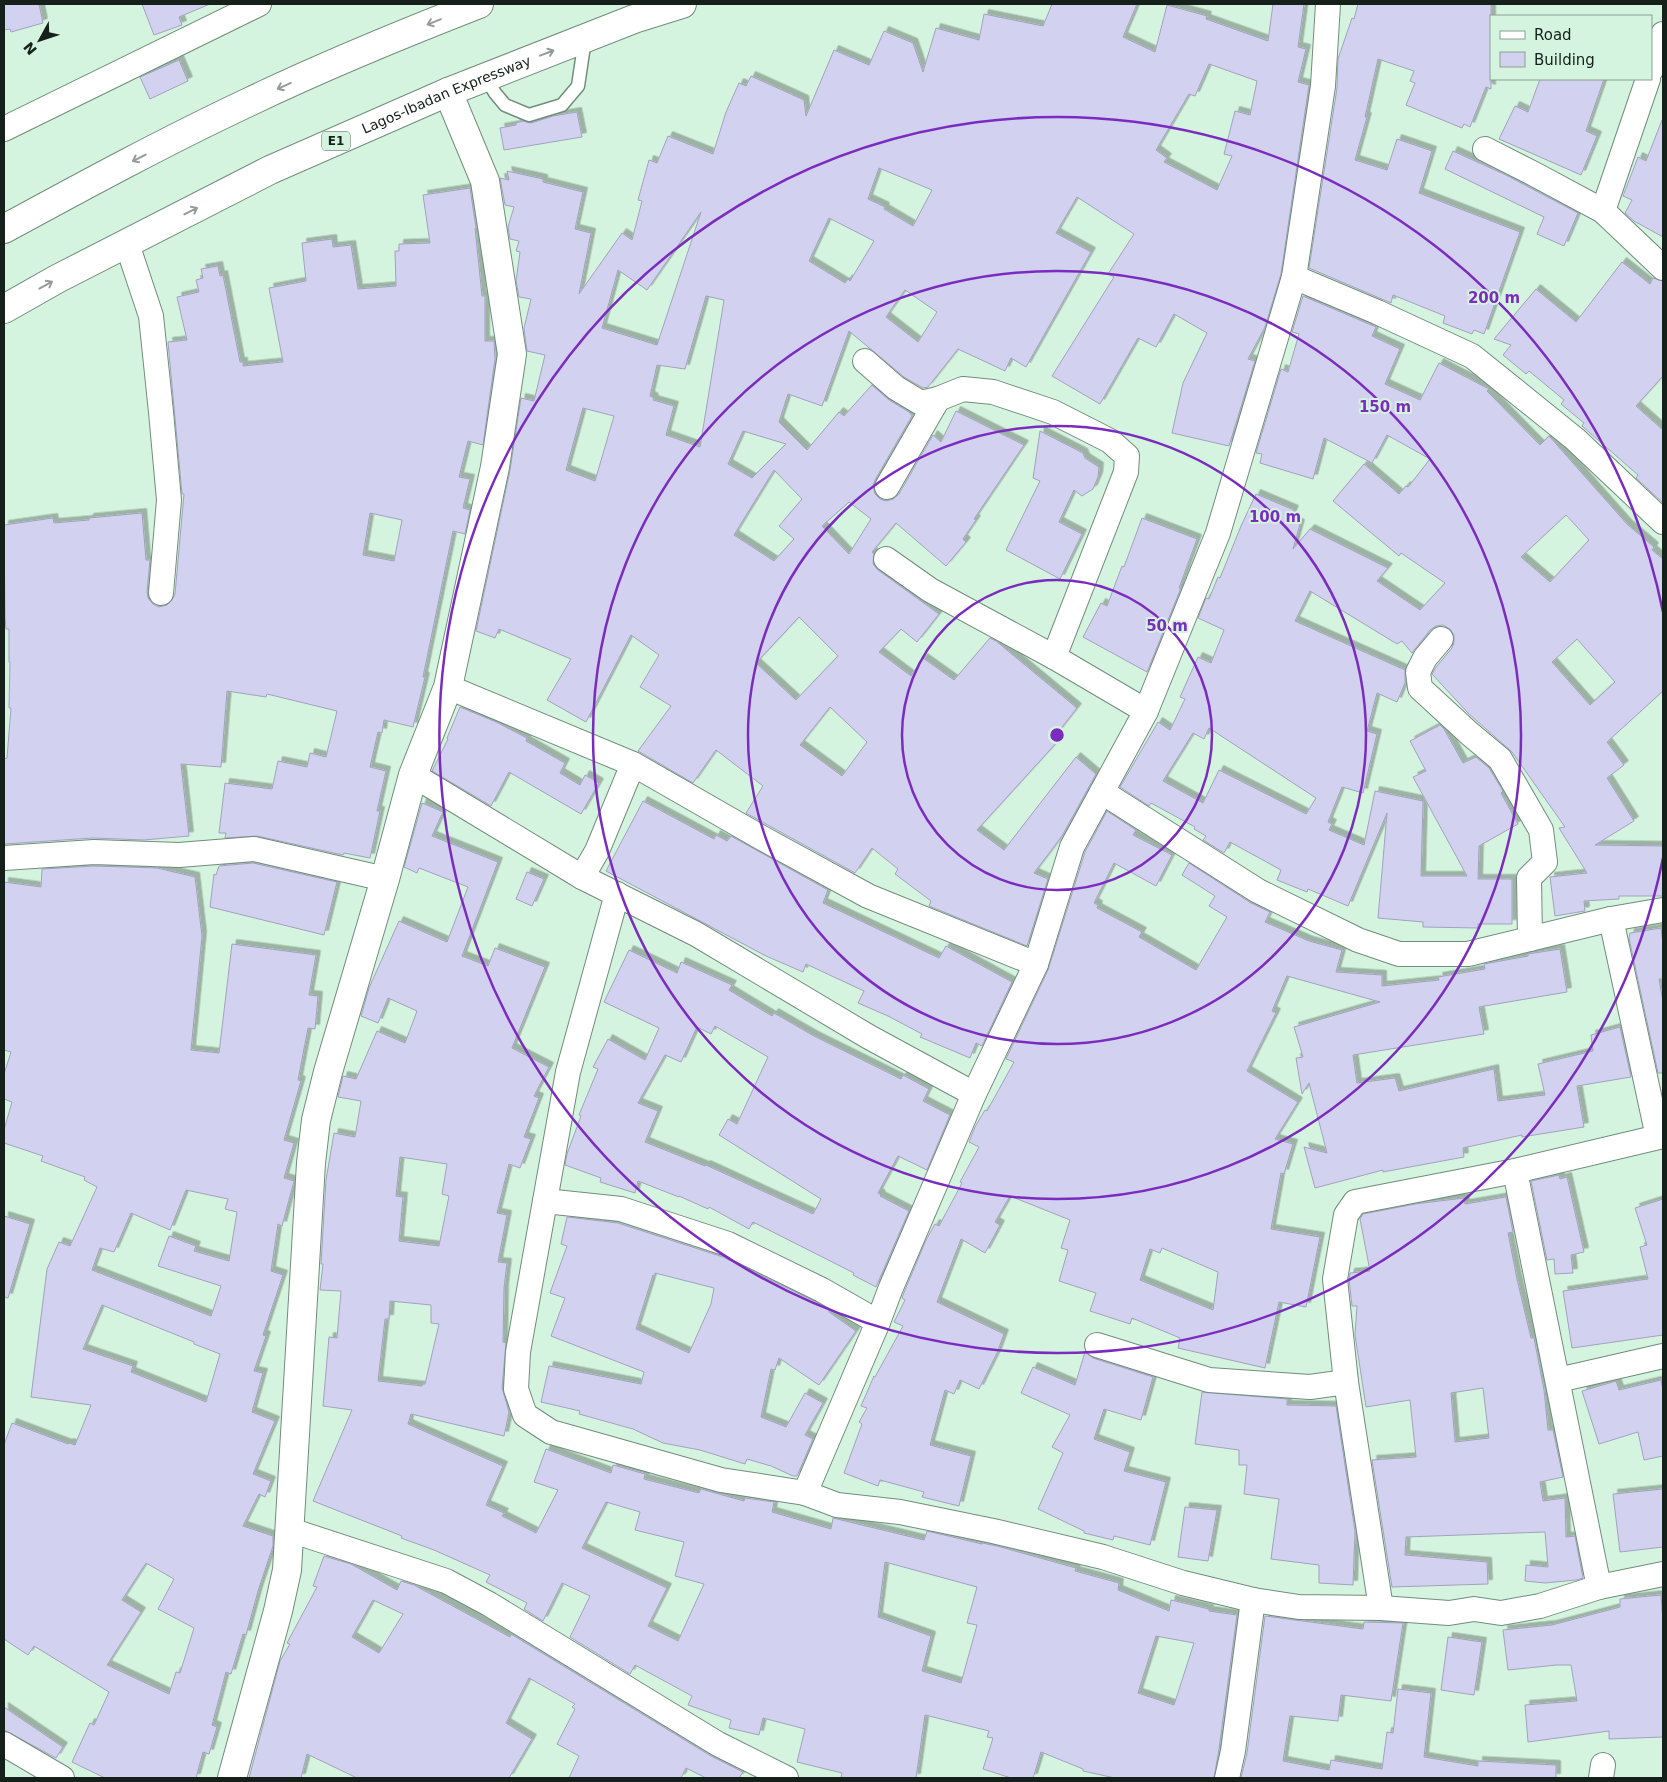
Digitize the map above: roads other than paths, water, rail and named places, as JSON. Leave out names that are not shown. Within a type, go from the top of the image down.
[{"type":"main road","points":[[4,229],[249,102],[384,42],[479,4]]},
{"type":"main road","name":"Lagos-Ibadan Expressway","points":[[4,309],[57,279],[270,170],[448,92],[634,19],[682,4]]},
{"type":"main road","points":[[232,1778],[278,1611],[287,1570],[310,1173],[316,1120],[328,1072],[385,879],[412,776],[448,687],[495,468],[512,354],[485,181],[448,92]]},
{"type":"street","points":[[4,129],[259,4]]},
{"type":"street","points":[[805,1493],[878,1322],[893,1281],[974,1094],[1036,964],[1072,847],[1146,711],[1218,533],[1294,277],[1323,86],[1328,4]]},
{"type":"street","points":[[1652,67],[1663,34]]},
{"type":"street","points":[[1603,211],[1648,80]]},
{"type":"street","points":[[1484,149],[1603,211],[1663,268]]},
{"type":"street","points":[[127,244],[151,316],[161,412],[169,500],[161,593]]},
{"type":"street","points":[[1294,277],[1377,312],[1472,356],[1575,439],[1663,522]]},
{"type":"street","points":[[865,361],[896,388],[921,403],[938,399],[963,389],[993,392],[1053,412],[1110,441],[1127,456],[1126,472],[1054,656]]},
{"type":"street","points":[[887,487],[938,399]]},
{"type":"street","points":[[886,560],[930,590],[1054,656],[1146,711]]},
{"type":"street","points":[[1441,639],[1424,658],[1418,672],[1420,688],[1500,759],[1540,830],[1546,862],[1529,878],[1530,938]]},
{"type":"street","points":[[448,687],[633,764],[868,896],[1036,964]]},
{"type":"street","points":[[582,877],[597,851],[633,764]]},
{"type":"street","points":[[412,776],[582,877],[696,934],[869,1037],[974,1094]]},
{"type":"street","points":[[1102,792],[1258,891],[1358,940],[1399,954],[1468,954],[1611,919],[1663,910]]},
{"type":"street","points":[[4,858],[94,852],[178,855],[254,849],[385,879]]},
{"type":"street","points":[[617,894],[568,1072],[518,1352],[516,1389],[525,1415],[551,1432],[721,1480],[805,1493],[837,1505],[900,1512],[993,1531],[1103,1557],[1183,1583],[1253,1600],[1299,1608],[1381,1608],[1448,1613],[1474,1609],[1501,1613],[1540,1606],[1599,1587],[1663,1574]]},
{"type":"street","points":[[1381,1608],[1346,1382],[1334,1279],[1346,1215],[1355,1202],[1515,1171],[1661,1137],[1611,919]]},
{"type":"street","points":[[1515,1171],[1599,1587]]},
{"type":"street","points":[[545,1201],[621,1209],[728,1244],[822,1290],[878,1322]]},
{"type":"street","points":[[1097,1345],[1210,1380],[1310,1387],[1346,1382]]},
{"type":"street","points":[[1558,1380],[1663,1356]]},
{"type":"street","points":[[290,1530],[446,1581],[489,1604],[718,1744],[786,1778]]},
{"type":"street","points":[[1227,1778],[1233,1751],[1253,1600]]},
{"type":"street","points":[[4,1744],[62,1778]]},
{"type":"lane","points":[[486,78],[505,106],[529,115],[562,105],[578,86],[585,39]]}]
